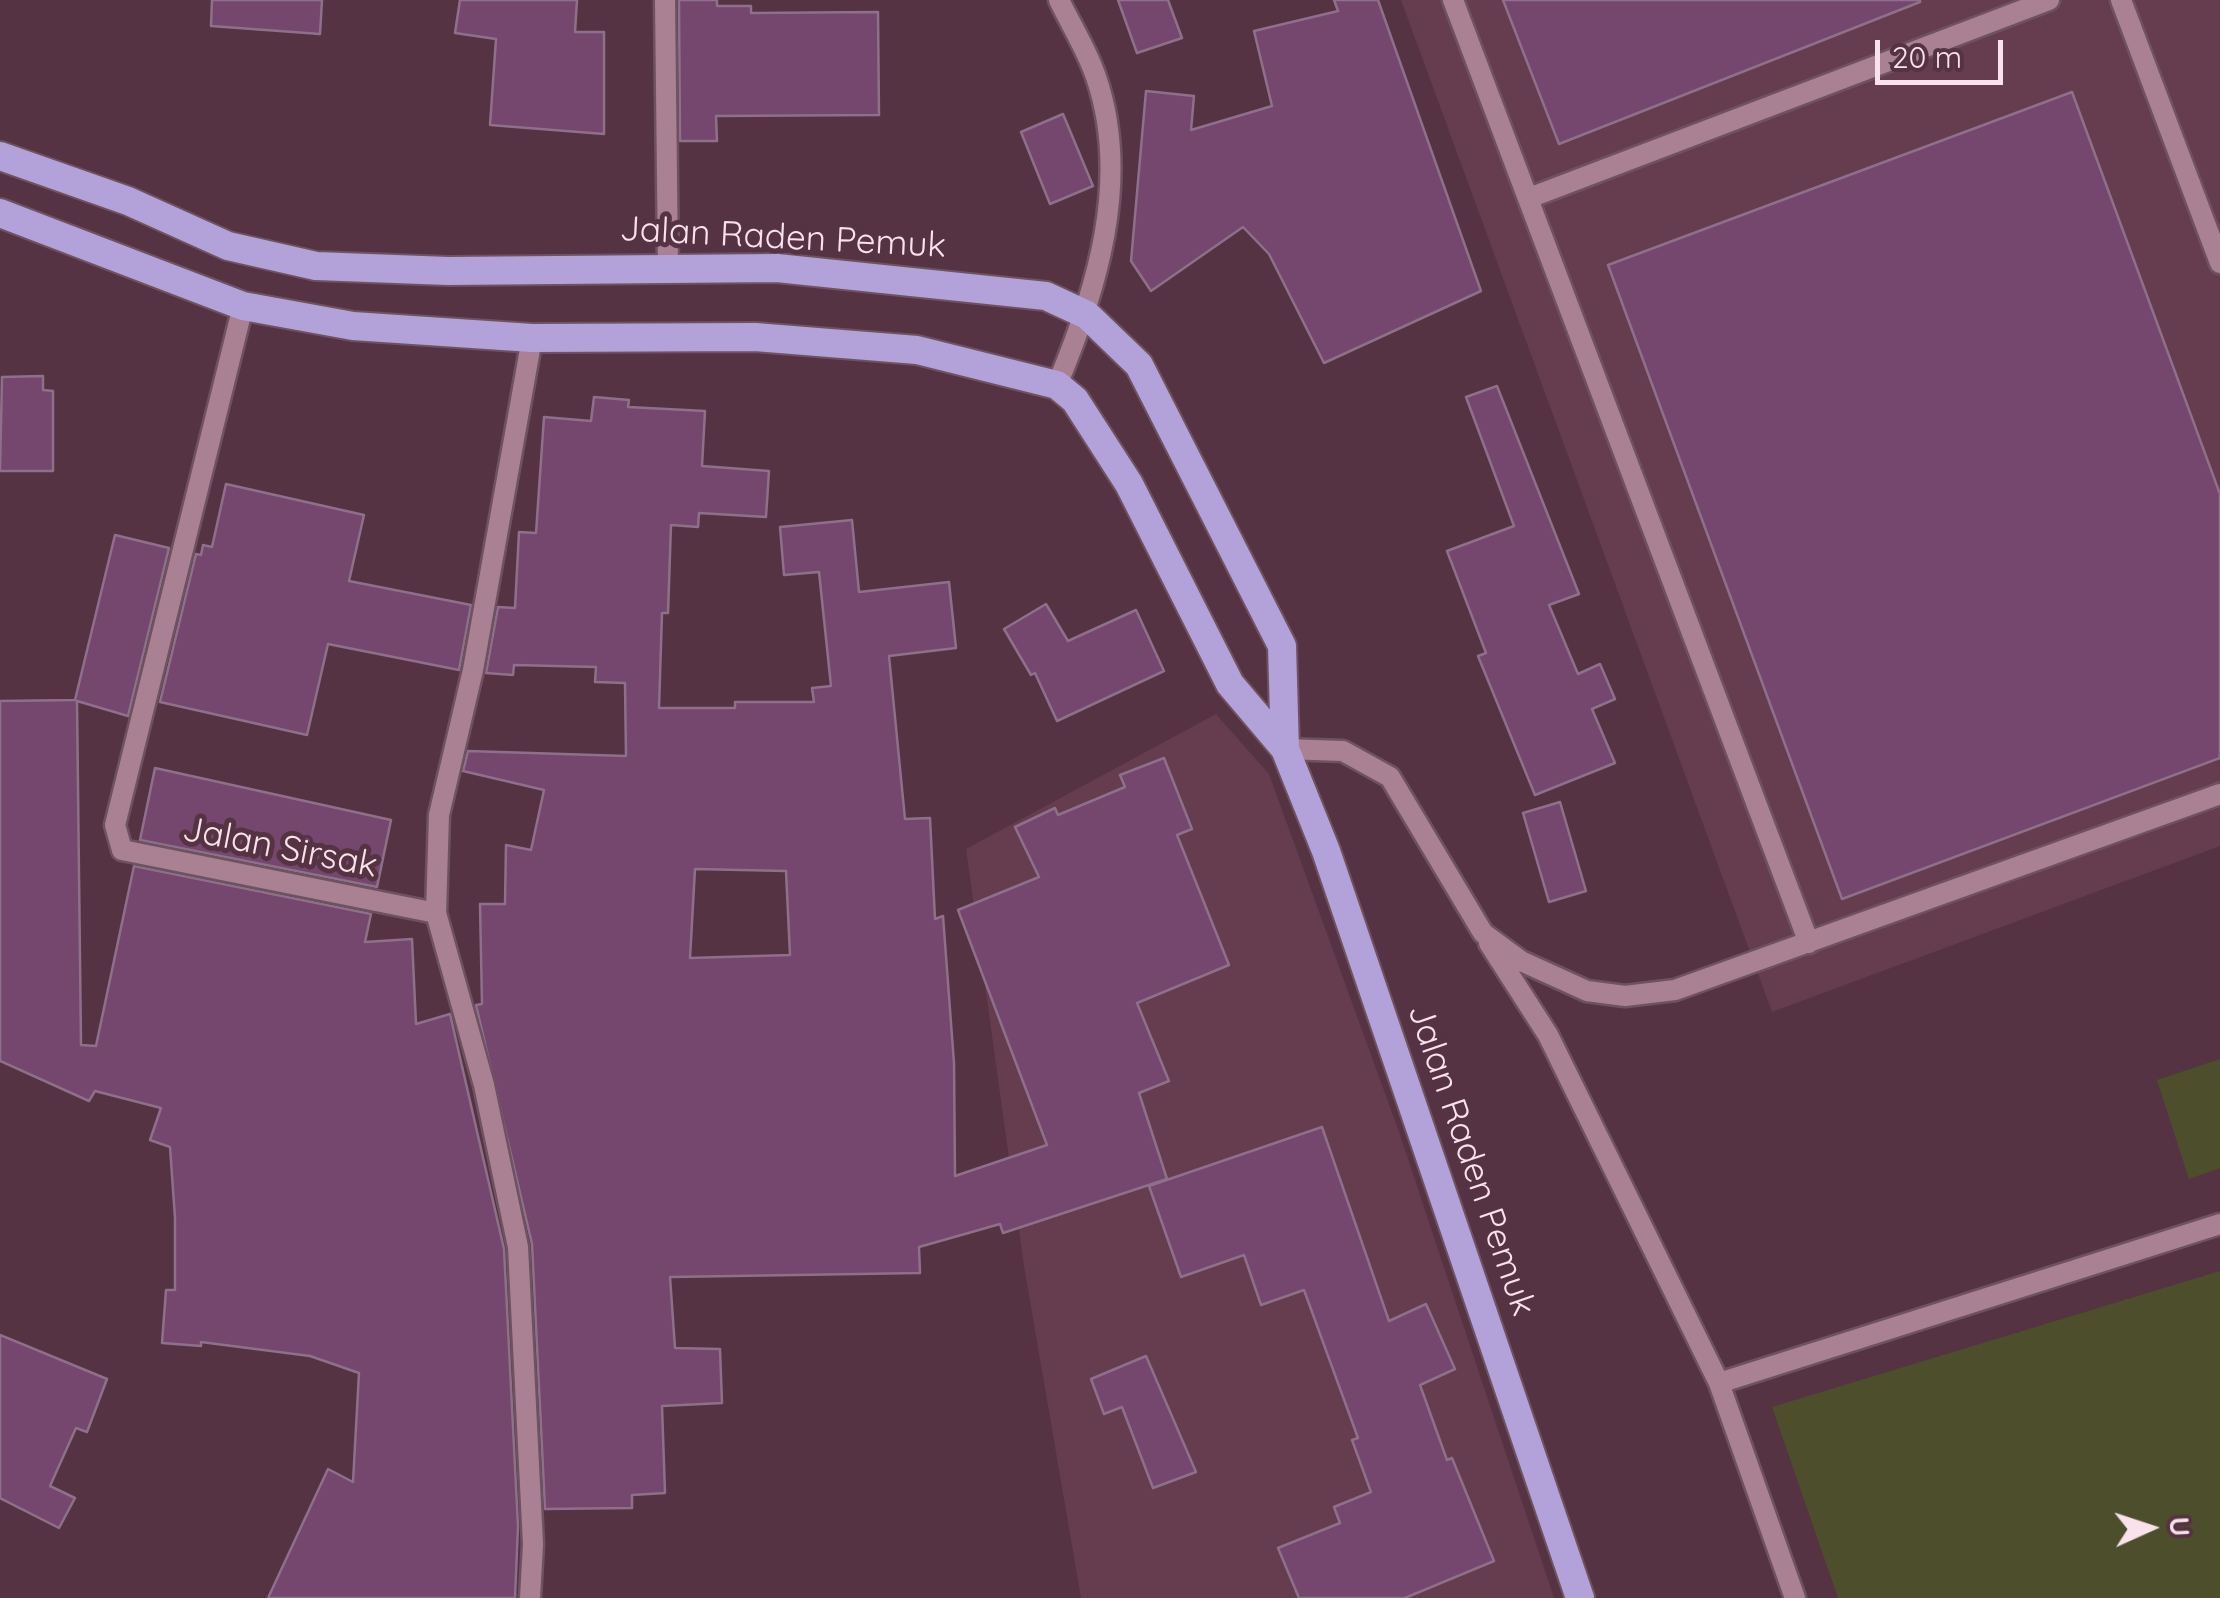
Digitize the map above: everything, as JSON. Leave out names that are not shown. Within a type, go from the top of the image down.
[{"type":"highway","name":"Jalan Raden Pemuk","points":[[0,156],[128,202],[228,246],[316,266],[448,270],[777,268],[1003,288],[1046,296],[1087,315],[1139,365],[1282,646],[1285,748]]},
{"type":"highway","points":[[0,212],[243,306],[354,326],[532,338],[755,337],[916,350],[1057,385]]},
{"type":"highway","name":"Jalan Raden Pemuk","points":[[1057,385],[1075,400],[1129,484],[1230,684],[1285,748],[1326,851],[1580,1598]]},
{"type":"street","points":[[665,0],[668,266]]},
{"type":"street","points":[[1057,385],[1087,315],[1102,251],[1112,154],[1095,73],[1059,0]]},
{"type":"street","points":[[1453,0],[1809,944]]},
{"type":"street","points":[[1529,198],[2049,0]]},
{"type":"street","points":[[2121,0],[2220,263]]},
{"type":"street","name":"Jalan Sirsak","points":[[243,306],[114,825],[116,840],[122,850],[436,913]]},
{"type":"street","points":[[530,1598],[532,1526],[518,1247],[484,1085],[436,913],[440,815],[473,670],[532,338]]},
{"type":"street","points":[[1285,748],[1343,751],[1390,776],[1548,1035],[1720,1383],[1796,1598]]},
{"type":"street","points":[[1483,933],[1554,979],[1587,991],[1624,996],[1676,990],[2220,794]]},
{"type":"street","points":[[1720,1383],[2220,1224]]},
{"type":"shaded area","points":[[1401,0],[2220,0],[2220,846],[1772,1012]]},
{"type":"shaded area","points":[[1216,714],[1269,774],[1398,1129],[1554,1598],[1081,1598],[1024,1266],[966,849]]},
{"type":"green space","points":[[2220,1059],[2220,1168],[2189,1179],[2157,1080]]},
{"type":"green space","points":[[2220,1271],[2220,1598],[1838,1598],[1772,1407]]},
{"type":"building","points":[[212,0],[322,0],[320,34],[211,26]]},
{"type":"building","points":[[460,0],[577,0],[575,32],[604,32],[604,134],[490,125],[496,39],[455,33]]},
{"type":"building","points":[[679,0],[717,0],[717,6],[751,6],[751,13],[878,12],[879,115],[716,116],[717,141],[680,141]]},
{"type":"building","points":[[1118,0],[1168,0],[1182,38],[1137,53]]},
{"type":"building","points":[[1334,0],[1378,0],[1481,291],[1324,363],[1269,254],[1243,227],[1151,291],[1131,261],[1146,91],[1194,96],[1191,130],[1272,106],[1254,31],[1338,11]]},
{"type":"building","points":[[1503,0],[1920,0],[1920,2],[1559,144]]},
{"type":"building","points":[[2072,92],[2220,494],[2220,758],[1842,899],[1608,265]]},
{"type":"building","points":[[1063,114],[1093,186],[1050,204],[1021,132]]},
{"type":"building","points":[[43,376],[43,390],[53,391],[53,471],[0,471],[2,377]]},
{"type":"building","points":[[1497,386],[1579,594],[1549,605],[1578,674],[1600,664],[1615,699],[1592,709],[1615,763],[1535,795],[1478,656],[1486,653],[1447,551],[1514,526],[1466,397]]},
{"type":"building","points":[[594,397],[629,400],[628,407],[705,411],[702,466],[769,471],[766,517],[699,513],[698,527],[671,525],[668,613],[662,613],[659,708],[735,708],[735,702],[814,702],[812,688],[831,686],[819,572],[784,575],[780,527],[852,520],[859,592],[949,582],[956,648],[889,656],[905,819],[930,818],[935,919],[943,916],[954,1063],[955,1176],[1047,1145],[958,910],[1039,877],[1015,827],[1055,808],[1058,815],[1125,787],[1120,775],[1164,758],[1192,829],[1177,835],[1229,965],[1137,1003],[1169,1081],[1139,1093],[1167,1179],[1003,1233],[1000,1224],[919,1247],[920,1273],[670,1277],[675,1348],[720,1349],[722,1403],[662,1406],[665,1493],[632,1495],[632,1508],[545,1509],[532,1244],[476,1005],[482,1004],[480,904],[505,904],[506,845],[531,850],[544,790],[463,771],[468,751],[626,756],[625,683],[595,682],[596,667],[514,665],[513,675],[486,673],[498,607],[515,608],[519,532],[536,533],[544,417],[591,421]],"holes":[[[695,869],[786,871],[790,955],[690,958]]]},
{"type":"building","points":[[226,484],[364,515],[349,581],[471,605],[459,670],[328,644],[307,735],[160,702],[196,554],[201,555],[203,545],[212,547]]},
{"type":"building","points":[[115,535],[169,548],[128,716],[77,701],[81,1045],[96,1046],[134,866],[371,914],[365,942],[412,939],[416,1024],[450,1014],[504,1249],[518,1526],[515,1598],[268,1598],[328,1469],[353,1482],[359,1373],[310,1356],[201,1342],[201,1346],[162,1343],[166,1290],[175,1290],[175,1218],[170,1147],[150,1140],[161,1108],[95,1091],[89,1101],[0,1061],[0,701],[75,700]]},
{"type":"building","points":[[1046,604],[1068,641],[1136,610],[1164,671],[1057,721],[1035,673],[1031,675],[1004,629]]},
{"type":"building","points":[[155,768],[391,820],[377,887],[140,840]]},
{"type":"building","points":[[1560,802],[1586,891],[1549,902],[1523,813]]},
{"type":"building","points":[[1322,1127],[1389,1321],[1426,1304],[1455,1369],[1420,1385],[1447,1460],[1452,1458],[1494,1561],[1405,1598],[1299,1598],[1278,1548],[1340,1523],[1334,1507],[1371,1492],[1352,1440],[1358,1438],[1304,1290],[1261,1305],[1244,1255],[1181,1277],[1149,1186]]},
{"type":"building","points":[[0,1335],[107,1379],[87,1432],[76,1428],[50,1486],[75,1498],[59,1528],[0,1498]]},
{"type":"building","points":[[1146,1356],[1196,1472],[1153,1488],[1122,1407],[1104,1414],[1091,1379]]}]
